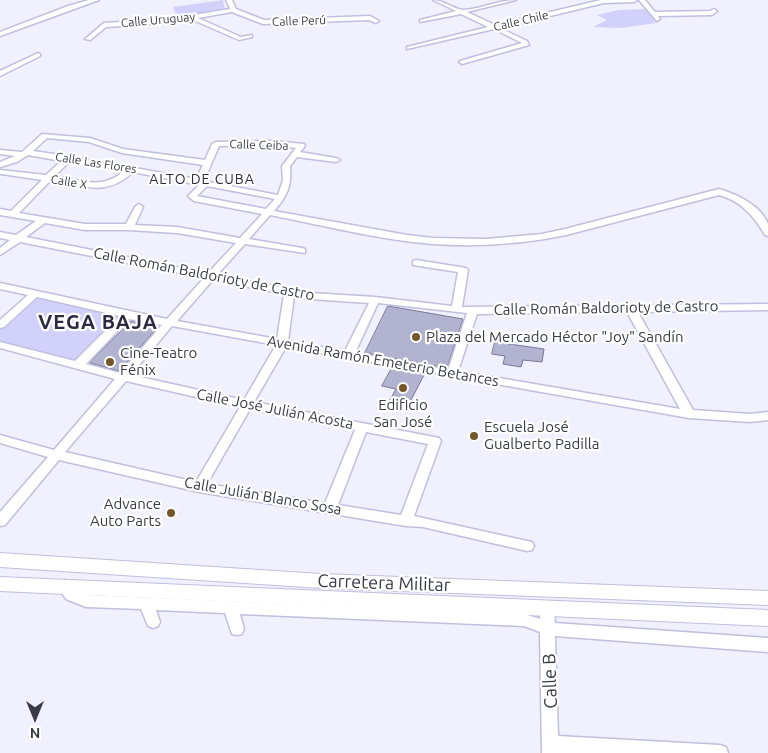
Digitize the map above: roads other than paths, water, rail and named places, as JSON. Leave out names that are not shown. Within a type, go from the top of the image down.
[{"type":"main road","name":"Carretera Militar","points":[[0,560],[321,581],[768,598]]},
{"type":"main road","name":"Carretera Militar","points":[[0,584],[768,618]]},
{"type":"street","points":[[0,34],[70,7],[96,0]]},
{"type":"street","points":[[229,0],[233,10]]},
{"type":"street","points":[[436,0],[525,42],[526,45],[462,62]]},
{"type":"street","points":[[422,20],[513,0]]},
{"type":"street","name":"Calle Chile","points":[[409,48],[604,1],[634,0]]},
{"type":"street","points":[[642,0],[655,16],[712,13],[714,11]]},
{"type":"street","name":"Calle Uruguay","points":[[88,39],[104,25],[193,18],[233,10]]},
{"type":"street","name":"Calle Perú","points":[[233,10],[263,22],[370,18],[376,21]]},
{"type":"street","points":[[193,18],[241,38],[250,36]]},
{"type":"street","points":[[0,74],[38,55]]},
{"type":"street","points":[[1,169],[26,154],[45,136],[90,140],[131,153],[208,163],[202,182],[192,196],[197,199],[407,238],[461,243],[504,242],[566,232],[719,192],[731,194],[742,202],[760,218],[768,233]]},
{"type":"street","name":"Calle Ceiba","points":[[208,163],[216,144],[271,144],[336,160]]},
{"type":"street","points":[[0,521],[168,323],[281,198],[287,180],[286,166],[298,150]]},
{"type":"street","name":"Calle Las Flores","points":[[0,152],[68,158],[281,198]]},
{"type":"street","points":[[14,213],[68,158]]},
{"type":"street","name":"Calle X","points":[[1,169],[95,186],[110,184],[119,180],[131,169]]},
{"type":"street","points":[[129,227],[139,207]]},
{"type":"street","points":[[0,212],[85,227],[177,230],[302,251]]},
{"type":"street","points":[[0,252],[43,220]]},
{"type":"street","name":"Calle Román Baldorioty de Castro","points":[[0,235],[289,293],[473,311],[768,306]]},
{"type":"street","points":[[416,264],[463,270],[457,309]]},
{"type":"street","name":"Avenida Ramón Emeterio Betances","points":[[0,286],[168,323],[452,374],[689,414],[750,418],[768,416]]},
{"type":"street","points":[[199,487],[282,344],[289,293]]},
{"type":"street","points":[[0,325],[35,294]]},
{"type":"street","points":[[349,355],[375,300]]},
{"type":"street","points":[[631,309],[689,414]]},
{"type":"street","points":[[452,374],[473,311]]},
{"type":"street","points":[[78,365],[127,315]]},
{"type":"street","name":"Calle José Julián Acosta","points":[[0,345],[122,377],[248,405],[434,441],[406,521]]},
{"type":"street","points":[[330,508],[362,426]]},
{"type":"street","name":"Calle Julián Blanco Sosa","points":[[0,439],[57,455],[199,487],[406,521],[423,522],[527,546]]},
{"type":"street","points":[[64,586],[71,595],[86,601],[524,620],[548,629],[768,645]]},
{"type":"street","points":[[146,603],[153,622]]},
{"type":"street","points":[[230,606],[237,629]]},
{"type":"street","name":"Calle B","points":[[546,608],[551,749]]},
{"type":"street","points":[[551,749],[720,753]]},
{"type":"place","name":"Plaza del Mercado Héctor \"Joy\" Sandín","points":[[416,337]]},
{"type":"place","name":"Cine-Teatro Fénix","points":[[110,362]]},
{"type":"place","name":"Edificio San José","points":[[403,388]]},
{"type":"place","name":"Escuela José Gualberto Padilla","points":[[474,436]]},
{"type":"place","name":"Advance Auto Parts","points":[[171,513]]},
{"type":"district","name":"ALTO DE CUBA","points":[[202,179]]},
{"type":"district","name":"VEGA BAJA","points":[[98,322]]}]
